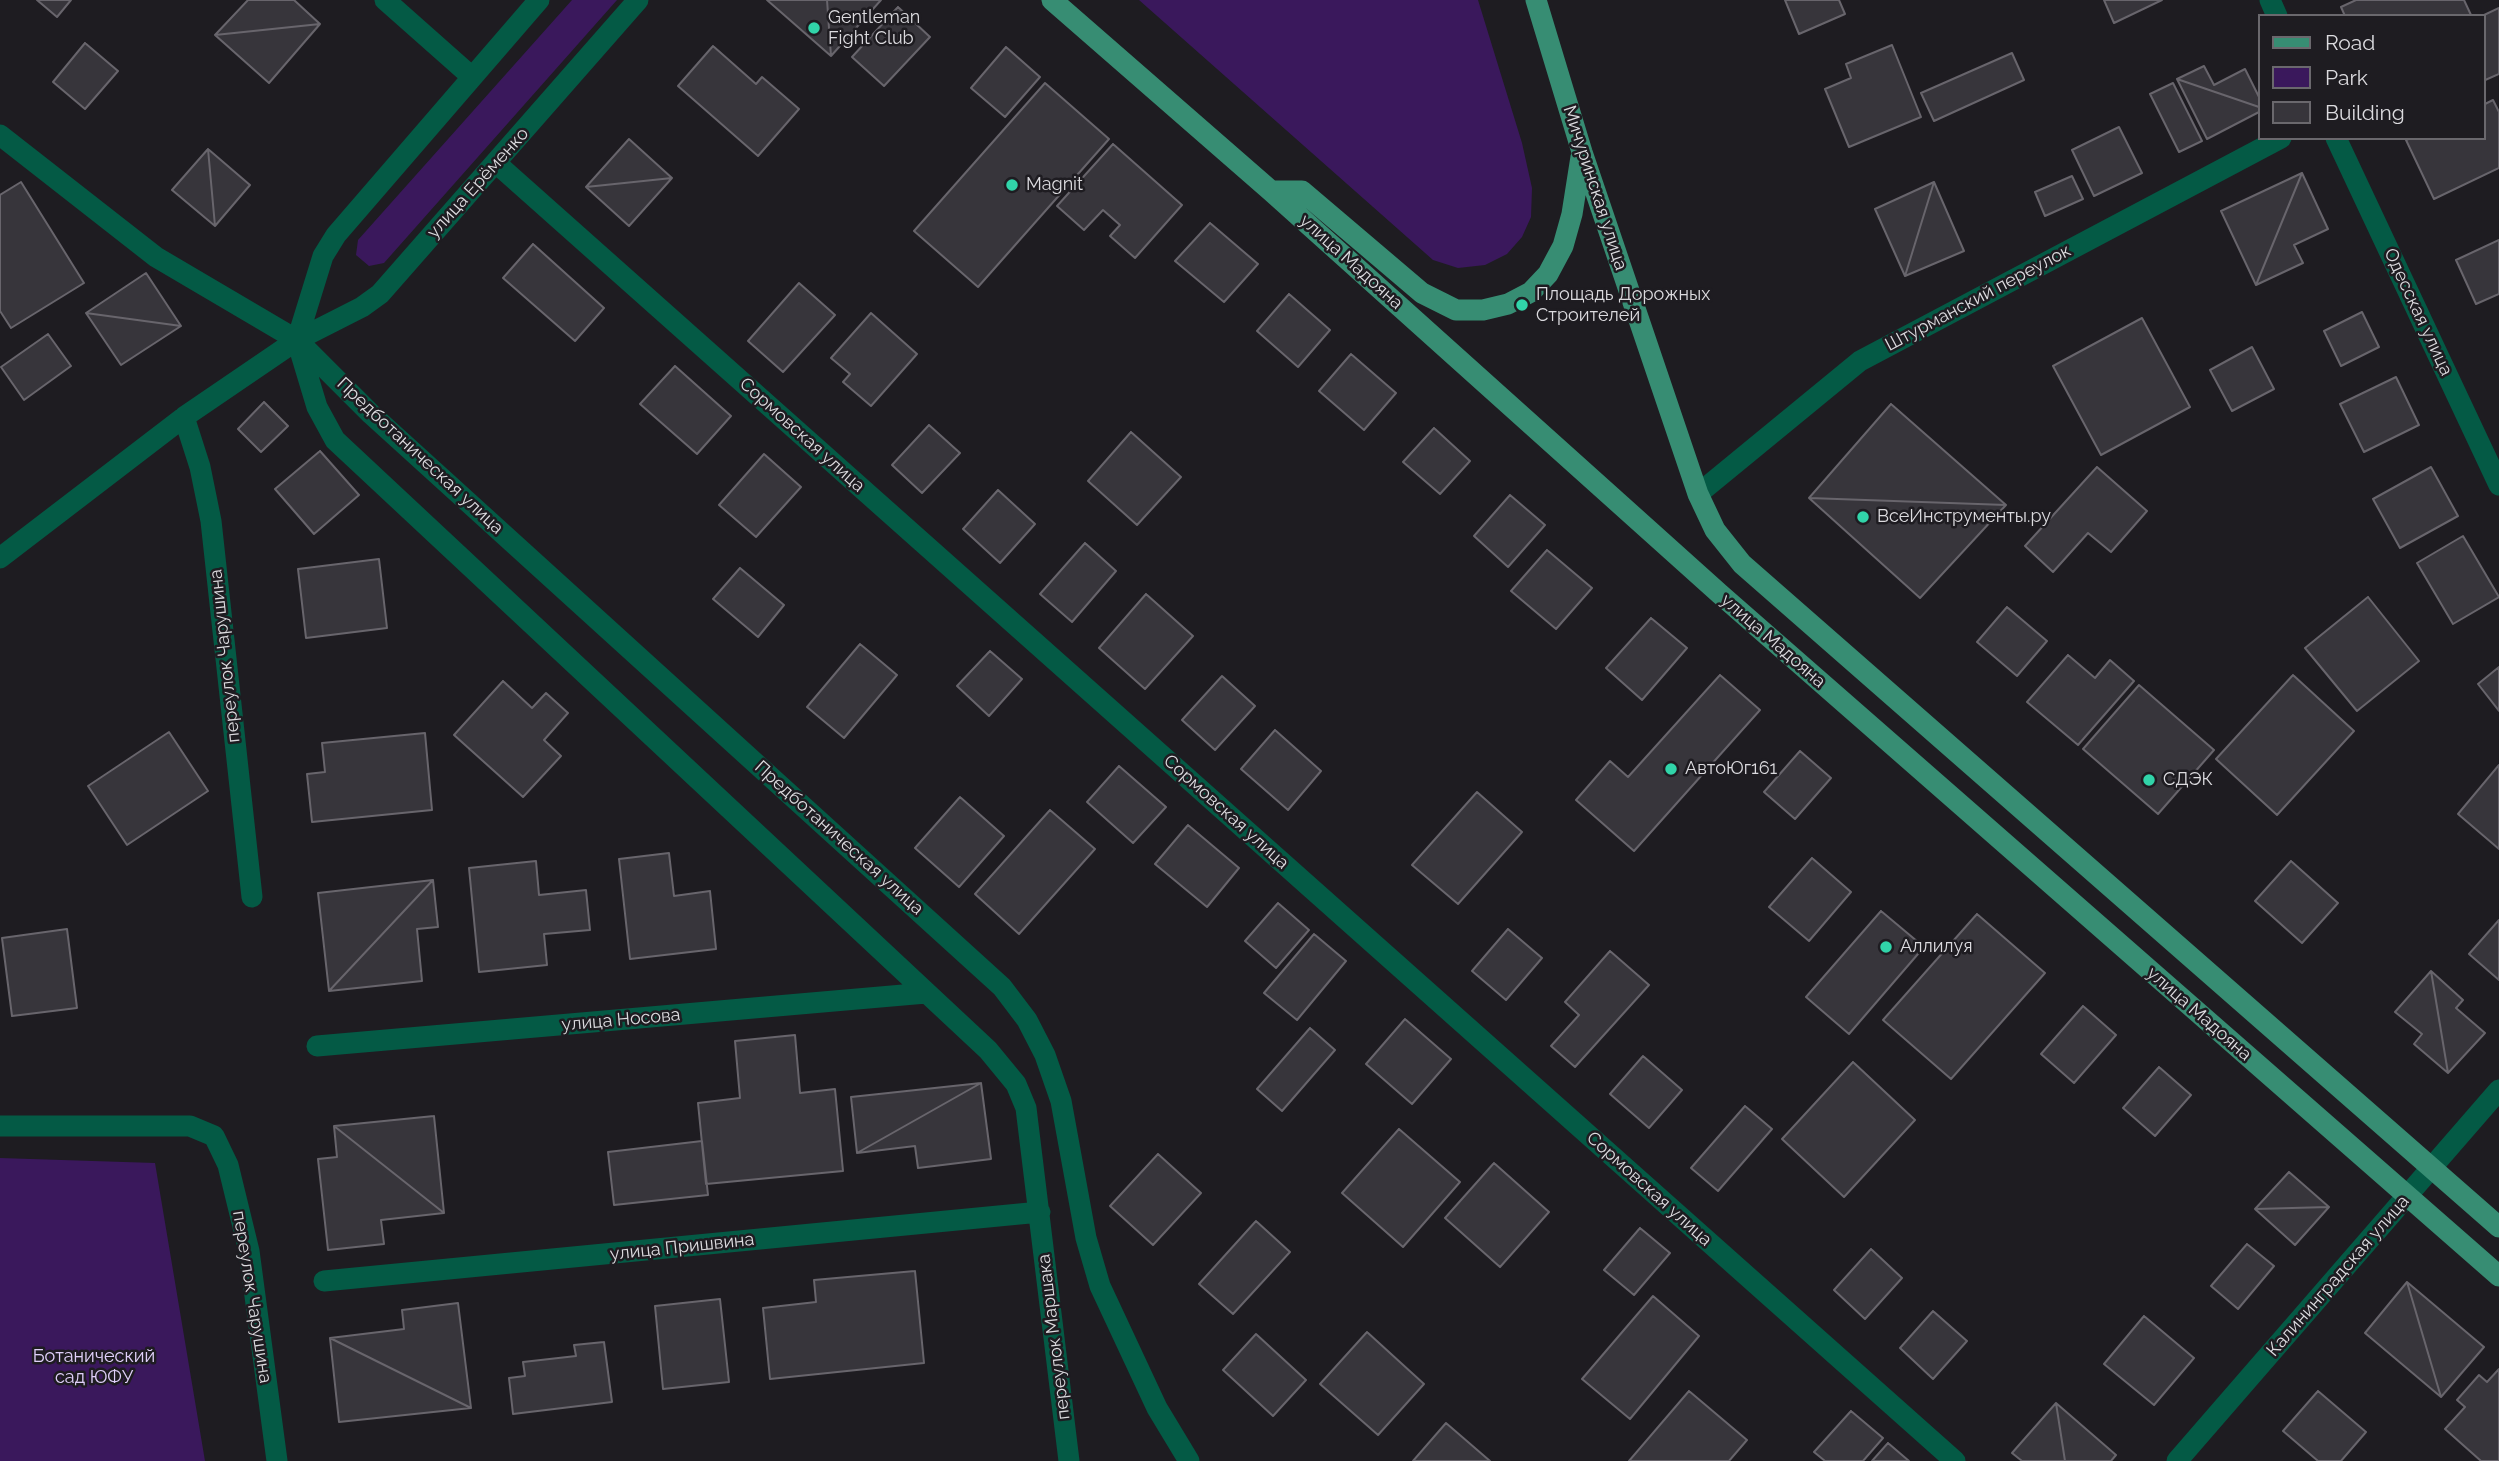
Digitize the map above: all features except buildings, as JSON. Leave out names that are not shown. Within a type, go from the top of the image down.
[{"type":"main road","name":"улица Мадояна","points":[[1052,0],[1271,191],[1720,594],[2499,1276]]},
{"type":"main road","name":"Мичуринская улица","points":[[1536,0],[1582,152],[1698,494],[1715,530],[1742,564]]},
{"type":"main road","points":[[1271,191],[1301,191],[1422,293],[1456,310],[1483,310],[1508,304],[1531,292],[1548,274],[1563,246],[1572,214],[1582,152]]},
{"type":"main road","name":"улица Мадояна","points":[[1742,564],[2499,1227]]},
{"type":"street","points":[[385,0],[472,77]]},
{"type":"street","points":[[297,340],[323,256],[336,235],[539,0]]},
{"type":"street","name":"улица Ерёменко","points":[[0,558],[184,417],[297,340],[362,307],[380,293],[638,0]]},
{"type":"street","name":"Предботаническая улица","points":[[0,135],[156,257],[297,340],[371,414],[1003,987],[1027,1020],[1045,1055],[1060,1101],[1086,1238],[1100,1286],[1157,1408],[1189,1461]]},
{"type":"street","name":"Штурманский переулок","points":[[1698,494],[1860,361],[2277,140]]},
{"type":"street","name":"Одесская улица","points":[[2337,140],[2499,485]]},
{"type":"street","name":"Сормовская улица","points":[[496,163],[1955,1461]]},
{"type":"street","name":"Предботаническая улица","points":[[297,340],[317,407],[335,440],[988,1050],[1016,1084],[1026,1108],[1040,1212]]},
{"type":"street","name":"переулок Чарушина","points":[[184,417],[200,467],[211,521],[252,897]]},
{"type":"street","name":"улица Носова","points":[[317,1046],[926,993]]},
{"type":"street","name":"Калининградская улица","points":[[2177,1461],[2499,1090]]},
{"type":"street","name":"переулок Чарушина","points":[[0,1126],[190,1126],[214,1136],[228,1165],[248,1251],[277,1461]]},
{"type":"street","name":"улица Пришвина","points":[[324,1281],[1040,1212]]},
{"type":"street","name":"переулок Маршака","points":[[1040,1212],[1069,1461]]},
{"type":"green space","points":[[572,0],[617,0],[384,263],[369,266],[356,255],[358,240]]},
{"type":"green space","name":"Площадь Дорожных Строителей","points":[[1139,0],[1478,0],[1522,143],[1532,188],[1531,217],[1522,237],[1507,254],[1485,265],[1458,268],[1433,260]]},
{"type":"green space","name":"Ботанический сад ЮФУ","points":[[0,1158],[155,1163],[205,1461],[0,1461]]},
{"type":"place","name":"Gentleman Fight Club","points":[[814,28]]},
{"type":"place","name":"Magnit","points":[[1012,185]]},
{"type":"place","name":"Площадь Дорожных Строителей","points":[[1522,305]]},
{"type":"place","name":"ВсеИнструменты.ру","points":[[1863,517]]},
{"type":"place","name":"АвтоЮг161","points":[[1671,769]]},
{"type":"place","name":"СДЭК","points":[[2149,780]]},
{"type":"place","name":"Аллилуя","points":[[1886,947]]}]
